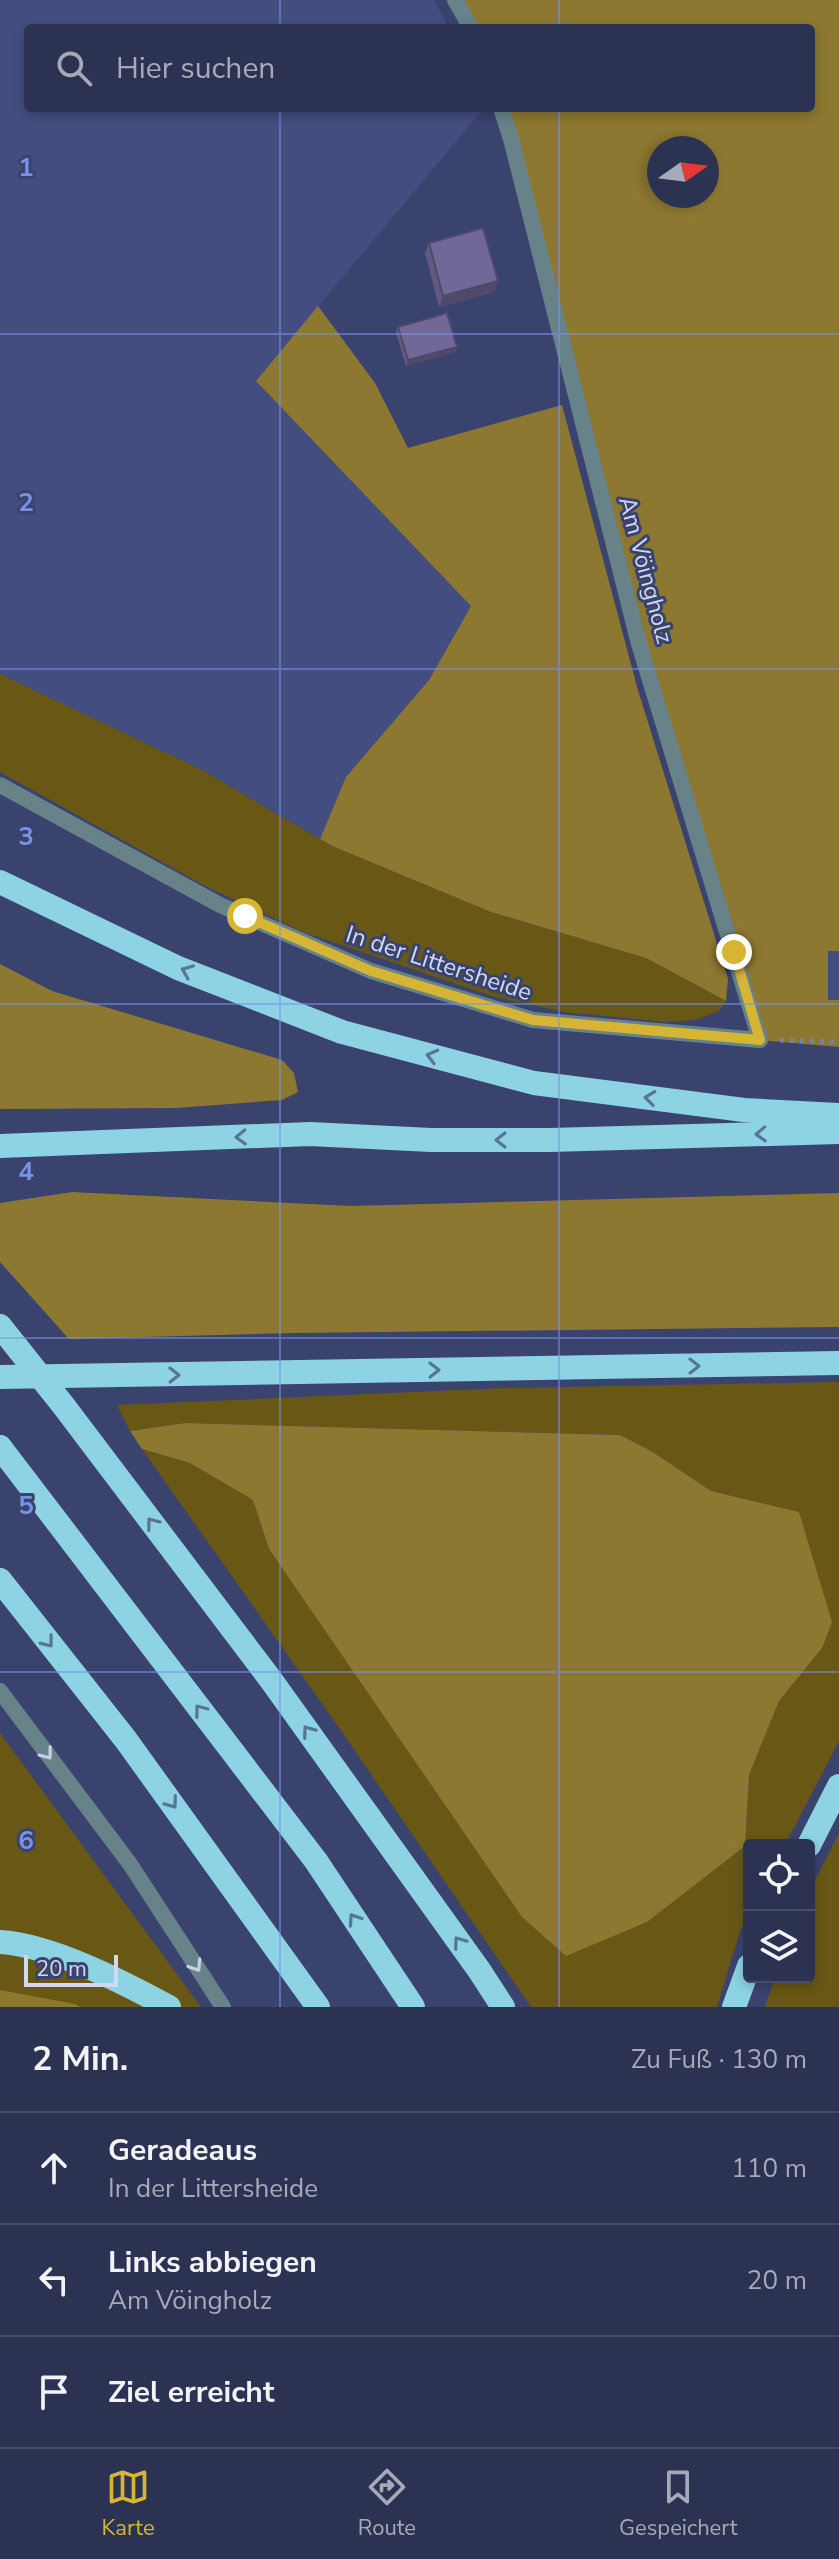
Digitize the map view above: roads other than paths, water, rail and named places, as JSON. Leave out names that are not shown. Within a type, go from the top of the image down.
[{"type":"highway","points":[[0,882],[178,968],[342,1032],[534,1083],[744,1110],[839,1115]]},
{"type":"highway","points":[[0,1146],[310,1134],[431,1140],[550,1140],[839,1132]]},
{"type":"highway","points":[[0,1326],[271,1680],[503,2007]]},
{"type":"highway","points":[[0,1377],[839,1363]]},
{"type":"highway","points":[[0,1447],[316,1861],[413,2007]]},
{"type":"highway","points":[[0,1580],[126,1740],[318,2007]]},
{"type":"highway","points":[[812,1839],[839,1786]]},
{"type":"highway","points":[[0,1942],[17,1943],[79,1964],[129,1985],[169,2007]]},
{"type":"highway","points":[[734,2007],[743,1982]]},
{"type":"street","points":[[455,0],[469,24]]},
{"type":"street","name":"Am Vöingholz","points":[[502,112],[639,644],[760,1040]]},
{"type":"street","name":"In der Littersheide","points":[[0,785],[220,905],[371,971],[533,1020],[760,1040]]},
{"type":"street","points":[[0,1691],[130,1864],[223,2007]]}]
